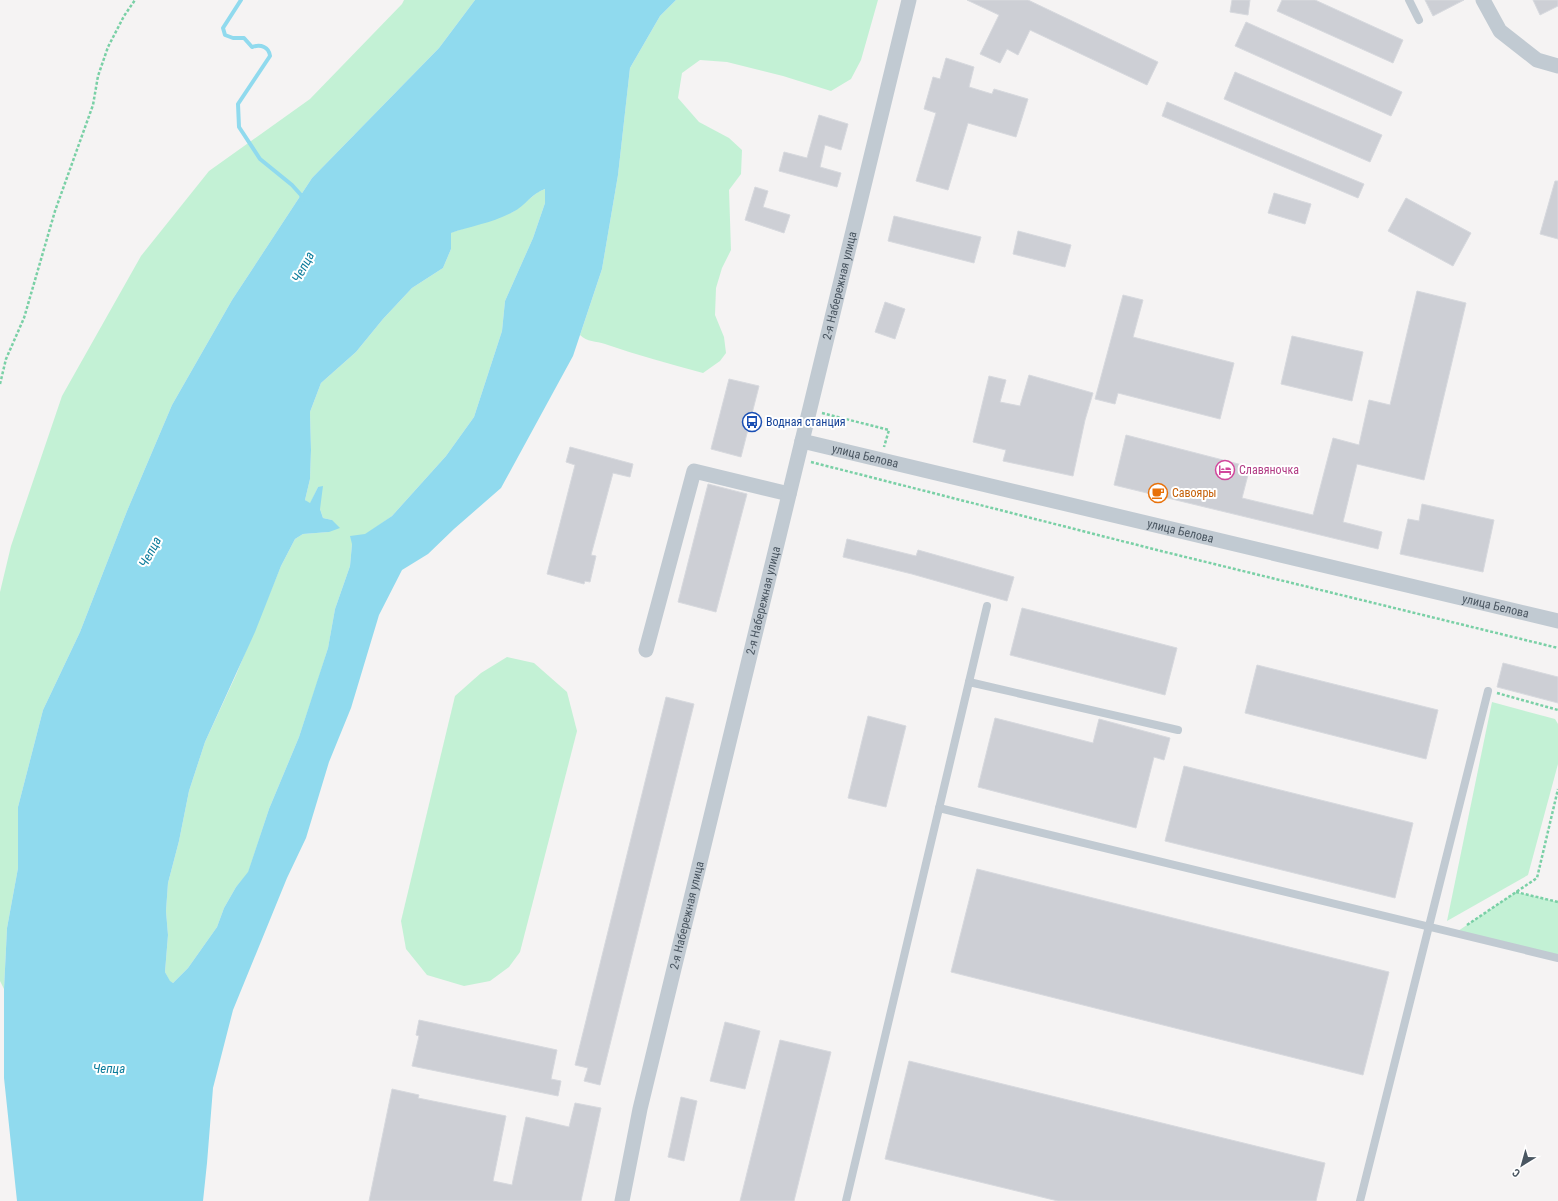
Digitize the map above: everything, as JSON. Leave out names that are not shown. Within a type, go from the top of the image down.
[{"type":"street","name":"2-я Набережная улица","points":[[622,1201],[640,1109],[909,0]]},
{"type":"street","points":[[1483,0],[1500,31],[1537,60],[1558,66]]},
{"type":"street","name":"улица Белова","points":[[802,441],[1558,621]]},
{"type":"street","points":[[646,650],[694,471],[789,494]]},
{"type":"lane","points":[[1409,0],[1419,20]]},
{"type":"lane","points":[[846,1201],[987,606]]},
{"type":"lane","points":[[969,682],[1178,730]]},
{"type":"lane","points":[[1360,1201],[1488,691]]},
{"type":"lane","points":[[939,808],[1558,958]]},
{"type":"path","points":[[0,384],[6,359],[24,318],[55,211],[93,104],[98,76],[108,47],[124,16],[135,0]]},
{"type":"path","points":[[822,405],[820,413],[889,430],[875,479]]},
{"type":"path","points":[[808,462],[1558,648]]},
{"type":"path","points":[[1488,691],[1558,710]]},
{"type":"path","points":[[1455,933],[1537,878],[1558,789]]},
{"type":"path","points":[[1516,892],[1558,902]]},
{"type":"green space","points":[[404,0],[475,0],[439,48],[312,178],[232,300],[172,405],[127,511],[80,632],[43,710],[18,807],[18,868],[7,928],[4,989],[0,981],[0,592],[11,546],[62,396],[141,256],[209,171],[310,99],[402,4]]},
{"type":"green space","points":[[676,0],[878,0],[861,60],[851,79],[831,91],[783,76],[727,62],[700,60],[682,73],[678,98],[699,122],[729,138],[742,150],[741,174],[729,190],[731,250],[722,268],[716,288],[715,315],[724,337],[726,353],[720,361],[703,373],[589,340],[580,335],[602,269],[618,175],[630,68],[660,16]]},
{"type":"green space","points":[[545,189],[545,203],[533,238],[505,301],[502,331],[474,417],[446,456],[392,516],[352,544],[350,566],[335,609],[328,648],[317,683],[299,737],[269,809],[248,873],[236,887],[224,908],[217,927],[188,968],[173,983],[170,982],[165,972],[168,935],[166,911],[168,883],[179,841],[189,791],[205,742],[236,675],[281,566],[295,539],[303,534],[329,532],[332,520],[323,518],[320,509],[318,487],[310,504],[305,500],[310,479],[310,412],[321,383],[356,352],[383,319],[412,288],[443,268],[451,249],[450,233],[513,212],[538,192]]},
{"type":"green space","points":[[507,657],[534,663],[567,692],[577,731],[520,952],[509,967],[490,981],[464,986],[427,975],[406,949],[401,921],[455,696],[481,673]]},
{"type":"green space","points":[[1492,702],[1555,719],[1558,724],[1558,764],[1528,875],[1447,921]]},
{"type":"green space","points":[[1516,892],[1558,902],[1558,957],[1458,931]]},
{"type":"water","name":"Чепца","points":[[475,0],[676,0],[660,16],[630,68],[618,175],[602,269],[573,356],[501,488],[428,554],[402,570],[379,615],[351,708],[329,762],[306,838],[287,878],[233,1010],[213,1088],[203,1201],[17,1201],[4,1078],[4,989],[7,928],[18,868],[18,807],[43,710],[80,632],[127,511],[172,405],[232,300],[312,178],[439,48]],"holes":[[[545,189],[545,203],[533,238],[505,301],[502,331],[474,417],[446,456],[392,516],[365,534],[350,536],[352,544],[350,566],[335,609],[328,648],[299,737],[269,809],[248,872],[236,887],[224,908],[217,927],[188,968],[173,983],[170,981],[165,972],[168,935],[166,911],[168,883],[179,841],[189,791],[205,742],[255,632],[281,566],[295,539],[303,534],[329,532],[340,528],[332,520],[323,518],[320,509],[323,486],[318,487],[310,503],[305,500],[310,479],[310,412],[321,383],[356,352],[383,319],[412,288],[443,268],[451,249],[451,233],[490,222],[505,216],[517,209],[536,193]]]},
{"type":"building","points":[[967,0],[1028,0],[1158,62],[1147,85],[1030,30],[1018,55],[1007,49],[1000,63],[980,54],[999,15]]},
{"type":"building","points":[[1232,0],[1250,0],[1248,15],[1230,12]]},
{"type":"building","points":[[1282,0],[1315,0],[1403,40],[1393,63],[1277,11]]},
{"type":"building","points":[[1425,0],[1464,0],[1433,16]]},
{"type":"building","points":[[1533,0],[1558,0],[1558,6],[1540,15]]},
{"type":"building","points":[[1246,22],[1402,92],[1391,116],[1235,46]]},
{"type":"building","points":[[946,58],[974,67],[969,87],[992,94],[994,89],[1028,99],[1016,137],[968,123],[948,190],[916,181],[936,113],[924,109],[933,77],[940,79]]},
{"type":"building","points":[[1235,72],[1382,135],[1370,162],[1224,99]]},
{"type":"building","points":[[1167,102],[1364,184],[1358,198],[1162,116]]},
{"type":"building","points":[[819,115],[848,124],[841,150],[825,145],[820,167],[841,173],[837,187],[779,171],[784,152],[807,158]]},
{"type":"building","points":[[1555,181],[1558,181],[1558,239],[1540,234]]},
{"type":"building","points":[[755,187],[768,191],[763,207],[790,215],[784,233],[745,220]]},
{"type":"building","points":[[1274,193],[1311,204],[1305,224],[1268,213]]},
{"type":"building","points":[[1406,198],[1471,233],[1453,266],[1388,231]]},
{"type":"building","points":[[894,216],[981,237],[974,263],[888,241]]},
{"type":"building","points":[[1018,231],[1071,245],[1065,267],[1013,254]]},
{"type":"building","points":[[1417,291],[1466,303],[1424,480],[1357,464],[1343,522],[1382,532],[1378,549],[1114,485],[1126,435],[1250,467],[1242,498],[1313,515],[1333,438],[1359,445],[1369,400],[1390,405]]},
{"type":"building","points":[[1123,295],[1143,300],[1133,337],[1234,363],[1220,419],[1118,393],[1115,404],[1095,399]]},
{"type":"building","points":[[885,302],[905,309],[895,339],[875,332]]},
{"type":"building","points":[[1292,336],[1363,352],[1352,401],[1281,384]]},
{"type":"building","points":[[1029,375],[1093,393],[1085,420],[1073,476],[1003,461],[1006,450],[973,442],[989,376],[1006,380],[1000,402],[1020,406]]},
{"type":"building","points":[[729,379],[759,386],[741,457],[711,449]]},
{"type":"building","points":[[570,447],[633,464],[630,477],[613,473],[591,555],[596,556],[590,582],[585,581],[584,584],[547,574],[575,465],[566,462]]},
{"type":"building","points":[[708,484],[747,494],[716,612],[678,602]]},
{"type":"building","points":[[1422,504],[1494,520],[1483,572],[1400,554],[1408,519],[1419,521]]},
{"type":"building","points":[[847,539],[916,556],[918,550],[1014,577],[1007,601],[912,574],[843,557]]},
{"type":"building","points":[[1022,608],[1177,648],[1165,695],[1010,655]]},
{"type":"building","points":[[1503,663],[1558,677],[1558,703],[1497,687]]},
{"type":"building","points":[[1257,665],[1438,710],[1426,759],[1245,713]]},
{"type":"building","points":[[666,697],[694,704],[600,1085],[584,1081],[588,1068],[575,1065]]},
{"type":"building","points":[[868,716],[906,726],[886,807],[848,798]]},
{"type":"building","points":[[995,718],[1093,743],[1099,719],[1170,738],[1164,760],[1154,757],[1136,828],[978,787]]},
{"type":"building","points":[[1184,766],[1413,823],[1395,898],[1165,841]]},
{"type":"building","points":[[977,869],[1389,972],[1363,1075],[951,972]]},
{"type":"building","points":[[419,1020],[557,1050],[551,1079],[561,1081],[558,1096],[412,1066],[419,1036],[416,1035]]},
{"type":"building","points":[[725,1022],[760,1031],[745,1089],[710,1081]]},
{"type":"building","points":[[780,1040],[831,1052],[794,1201],[740,1201]]},
{"type":"building","points":[[909,1061],[1325,1163],[1316,1201],[1058,1201],[885,1159]]},
{"type":"building","points":[[392,1089],[419,1095],[418,1098],[506,1116],[493,1181],[512,1185],[526,1117],[569,1127],[575,1103],[601,1108],[581,1201],[369,1201]]},
{"type":"building","points":[[681,1097],[697,1101],[684,1161],[668,1157]]},
{"type":"waterway","points":[[241,0],[223,28],[225,35],[233,38],[244,38],[252,47],[264,47],[268,50],[270,56],[238,104],[239,127],[260,159],[292,185],[301,195],[303,200]]},
{"type":"place","name":"Водная станция","points":[[752,422]]},
{"type":"place","name":"Славяночка","points":[[1225,470]]},
{"type":"place","name":"Савояры","points":[[1158,493]]}]
